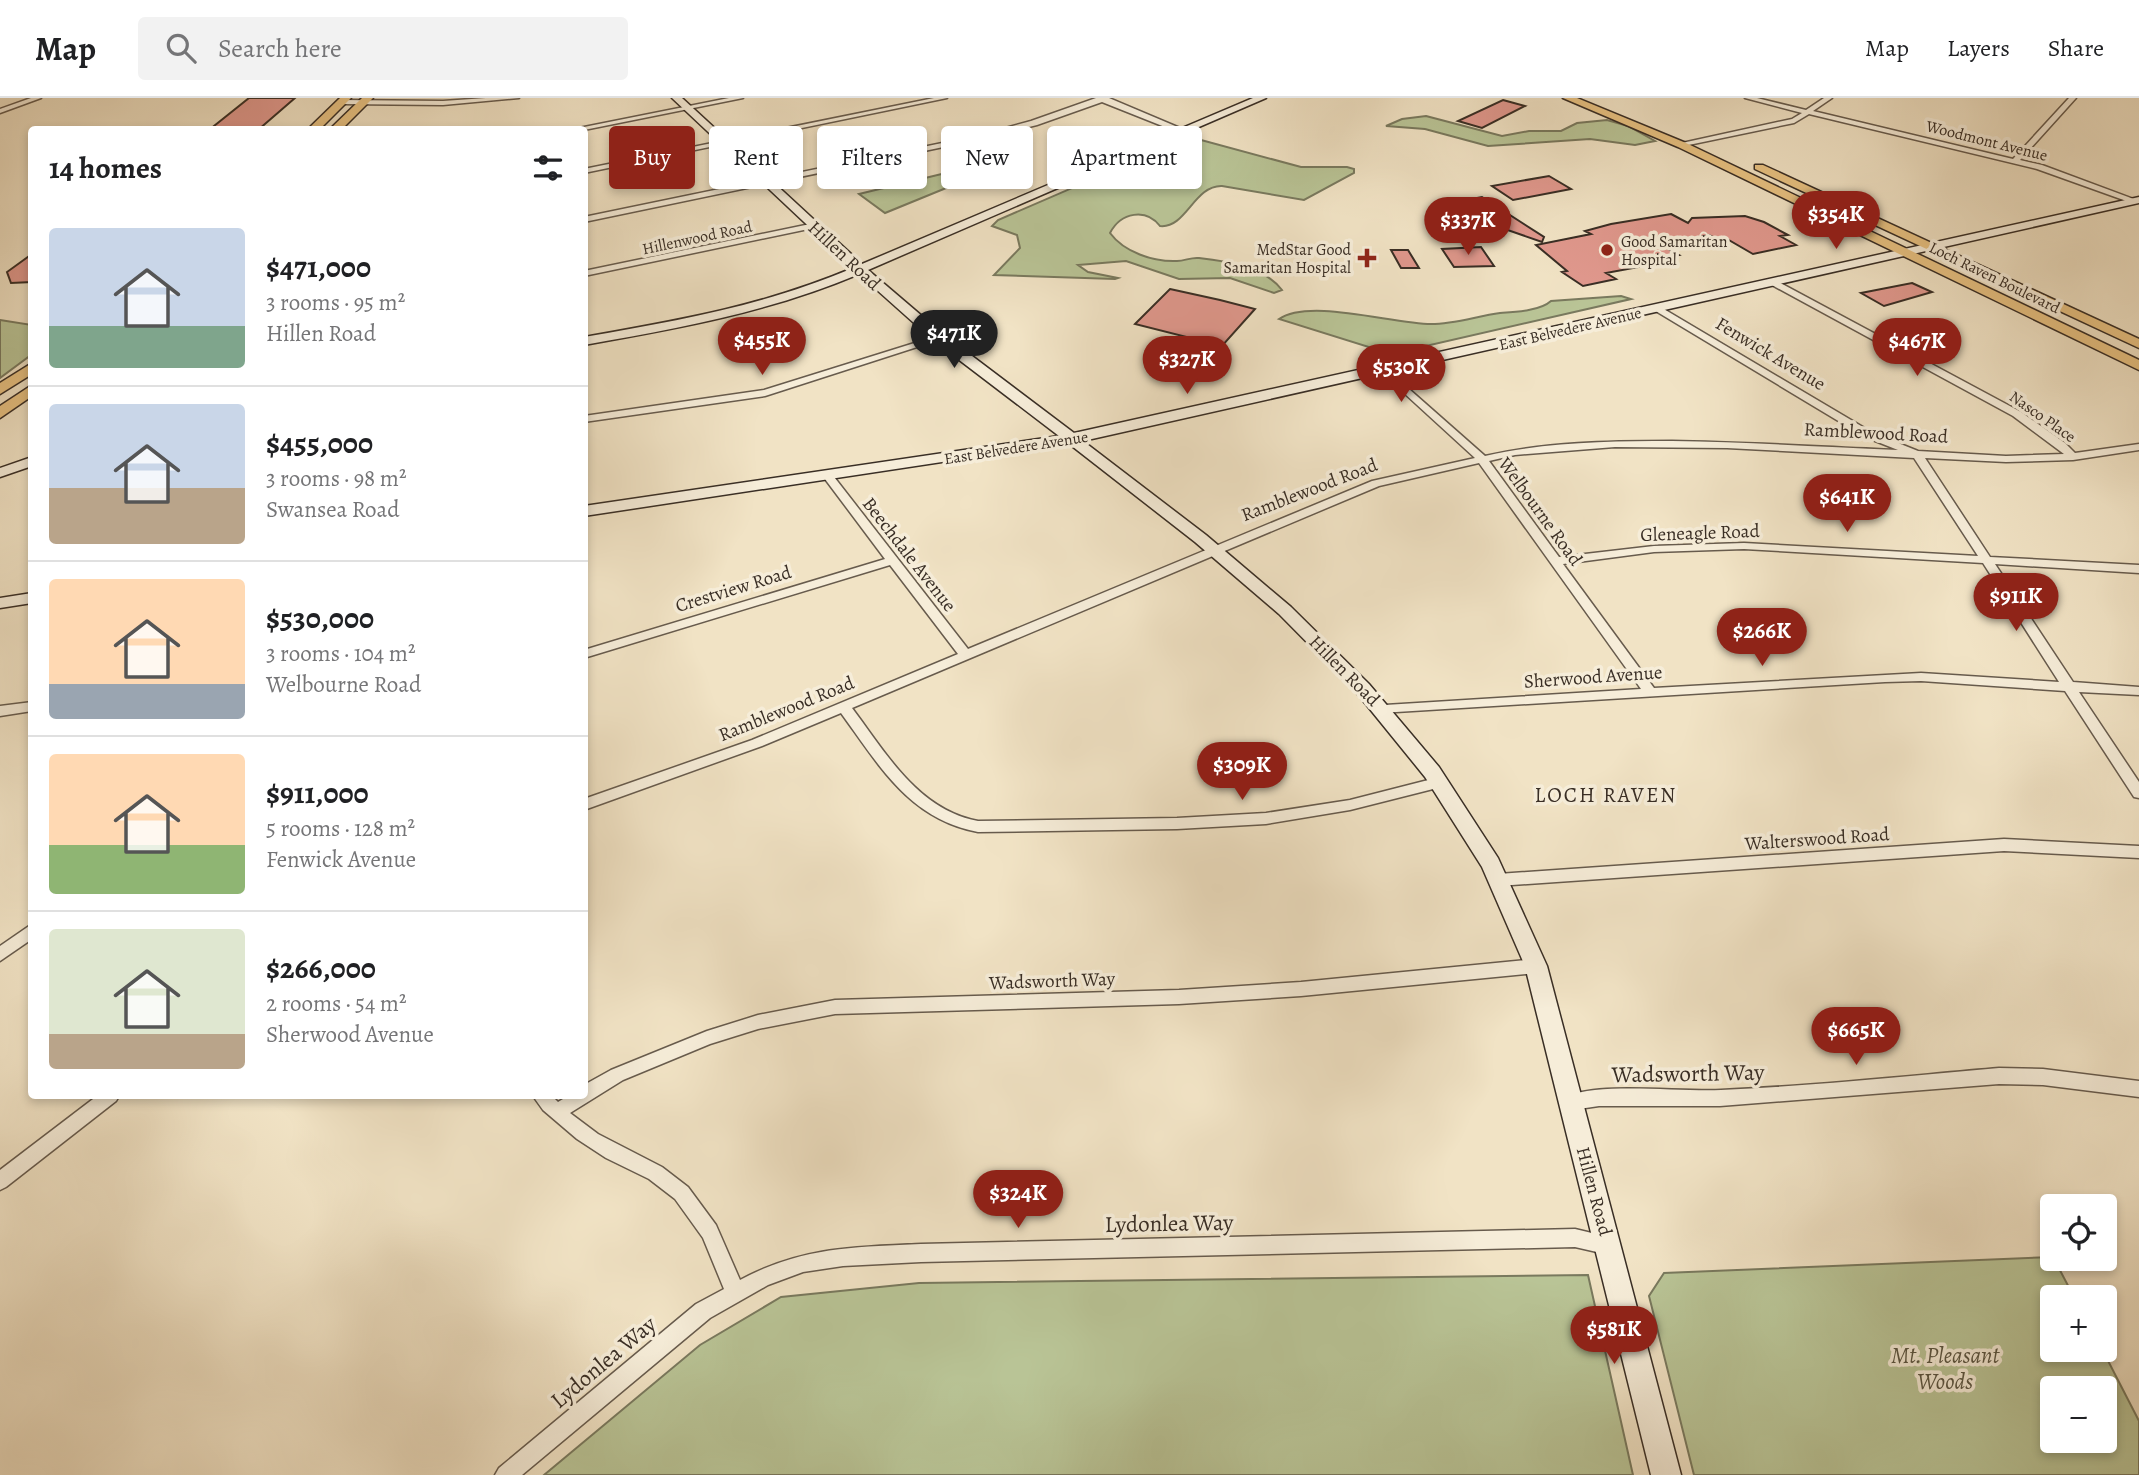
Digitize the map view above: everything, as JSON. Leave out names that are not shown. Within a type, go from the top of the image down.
[{"type":"main road","name":"Loch Raven Boulevard","points":[[1568,98],[1682,145],[2139,366]]},
{"type":"main road","points":[[316,126],[344,100]]},
{"type":"main road","points":[[338,126],[365,100]]},
{"type":"main road","points":[[1681,131],[1724,151]]},
{"type":"main road","name":"Loch Raven Boulevard","points":[[1747,161],[2139,344]]},
{"type":"main road","points":[[0,390],[28,369]]},
{"type":"main road","name":"East Belvedere Avenue","points":[[1075,439],[1384,370]]},
{"type":"main road","points":[[0,413],[28,392]]},
{"type":"street","points":[[0,111],[38,98]]},
{"type":"street","points":[[344,100],[443,103],[516,98]]},
{"type":"street","name":"Hillen Road","points":[[677,98],[709,128]]},
{"type":"street","points":[[588,127],[740,98]]},
{"type":"street","points":[[803,128],[944,98]]},
{"type":"street","points":[[1195,126],[1261,98]]},
{"type":"street","name":"Woodmont Avenue","points":[[1748,98],[2015,161],[2070,176],[2137,201]]},
{"type":"street","points":[[1682,145],[1794,121],[1811,113],[1829,98]]},
{"type":"street","points":[[2015,161],[2073,98]]},
{"type":"street","points":[[803,174],[994,134],[1102,99],[1170,126]]},
{"type":"street","points":[[588,170],[709,147]]},
{"type":"street","points":[[588,219],[733,189]]},
{"type":"street","name":"Hillen Road","points":[[775,189],[858,269],[940,338],[1214,548],[1295,620],[1385,710],[1416,747],[1498,880],[1517,915],[1536,966],[1610,1246],[1666,1475]]},
{"type":"street","points":[[588,340],[728,315],[801,294],[1047,189]]},
{"type":"street","name":"East Belvedere Avenue","points":[[1384,370],[2137,201]]},
{"type":"street","name":"Hillenwood Road","points":[[588,273],[815,225]]},
{"type":"street","name":"Nasco Place","points":[[1773,282],[2017,414],[2061,445],[2073,457]]},
{"type":"street","name":"Fenwick Avenue","points":[[1657,308],[1869,435],[1918,455]]},
{"type":"street","points":[[588,418],[765,393],[833,374],[940,338]]},
{"type":"street","name":"Welbourne Road","points":[[1384,370],[1481,458],[1650,692]]},
{"type":"street","name":"East Belvedere Avenue","points":[[588,510],[1075,439]]},
{"type":"street","name":"Ramblewood Road","points":[[588,804],[704,764],[844,707],[1214,548],[1376,483],[1481,458],[1580,446],[1653,443],[2006,459],[2073,457],[2139,447]]},
{"type":"street","points":[[1918,455],[1984,559],[2027,619],[2067,687],[2139,793]]},
{"type":"street","points":[[3,473],[28,463]]},
{"type":"street","name":"Beechdale Avenue","points":[[827,475],[966,655]]},
{"type":"street","name":"Gleneagle Road","points":[[1556,561],[1709,545],[2139,569]]},
{"type":"street","name":"Crestview Road","points":[[588,653],[893,559]]},
{"type":"street","points":[[0,591],[28,587]]},
{"type":"street","points":[[0,603],[28,599]]},
{"type":"street","name":"Sherwood Avenue","points":[[1385,710],[1921,677],[2139,691]]},
{"type":"street","points":[[0,711],[28,707]]},
{"type":"street","points":[[844,707],[916,796],[950,820],[985,826],[1197,823],[1288,816],[1378,799],[1440,782]]},
{"type":"street","name":"Walterswood Road","points":[[1498,880],[2004,845],[2139,852]]},
{"type":"street","points":[[0,955],[28,933]]},
{"type":"street","name":"Wadsworth Way","points":[[588,1092],[617,1075],[707,1038],[758,1022],[835,1007],[1193,996],[1313,988],[1536,966]]},
{"type":"street","name":"Wadsworth Way","points":[[1572,1102],[1599,1098],[1743,1096],[1999,1076],[2043,1077],[2139,1089]]},
{"type":"street","points":[[3,1172],[106,1099]]},
{"type":"street","points":[[544,1099],[588,1139],[656,1174],[681,1192],[700,1215],[715,1240],[735,1291]]},
{"type":"street","name":"Wadsworth Way","points":[[556,1112],[577,1099]]},
{"type":"street","name":"Lydonlea Way","points":[[506,1475],[703,1311],[735,1291],[803,1263],[921,1253],[1575,1238],[1610,1246]]},
{"type":"green space","points":[[1426,116],[1502,136],[1529,131],[1561,131],[1577,123],[1607,120],[1628,126],[1655,141],[1635,145],[1590,139],[1488,146],[1425,129],[1386,126],[1402,119]]},
{"type":"green space","points":[[1202,140],[1301,167],[1354,169],[1354,173],[1304,200],[1222,186],[1212,188],[1204,192],[1177,221],[1169,225],[1160,226],[1148,217],[1134,215],[1120,221],[1110,233],[1123,246],[1149,258],[1177,261],[1199,258],[1233,263],[1256,271],[1275,282],[1282,290],[1274,293],[1230,278],[1179,279],[1126,261],[1078,265],[1088,272],[1118,278],[1115,279],[994,275],[1020,248],[1017,235],[992,226],[998,220],[1070,189],[1202,189]]},
{"type":"green space","points":[[941,174],[941,189],[944,189],[885,213],[859,194],[880,189],[927,189],[927,178]]},
{"type":"green space","points":[[1621,296],[1631,299],[1391,354],[1279,319],[1293,313],[1331,311],[1440,324],[1527,310],[1551,301]]},
{"type":"green space","points":[[0,320],[28,324],[28,357],[0,378]]},
{"type":"green space","name":"Mt. Pleasant Woods","points":[[2040,1258],[2040,1271],[2060,1271],[2068,1285],[2040,1285],[2040,1362],[2109,1362],[2116,1376],[2040,1376],[2040,1453],[2117,1453],[2117,1378],[2139,1421],[2139,1475],[1694,1475],[1649,1296],[1664,1273]]},
{"type":"green space","points":[[1588,1275],[1633,1475],[544,1475],[700,1345],[781,1297],[919,1283]]},
{"type":"building","points":[[249,98],[295,98],[263,126],[214,126]]},
{"type":"building","points":[[1503,100],[1525,106],[1482,128],[1458,121]]},
{"type":"building","points":[[1549,176],[1571,189],[1513,200],[1492,186]]},
{"type":"building","points":[[1482,197],[1544,237],[1542,242],[1502,228],[1490,231],[1450,203]]},
{"type":"building","name":"Good Samaritan Hospital","points":[[1671,214],[1688,223],[1692,218],[1745,216],[1764,222],[1788,235],[1780,236],[1796,245],[1753,254],[1727,239],[1719,240],[1709,235],[1661,245],[1679,255],[1651,261],[1655,264],[1606,273],[1616,279],[1583,286],[1562,272],[1567,271],[1536,245],[1591,234],[1585,231],[1611,224]]},
{"type":"building","points":[[1481,247],[1494,266],[1454,267],[1442,249]]},
{"type":"building","points":[[1391,250],[1408,250],[1419,268],[1401,268]]},
{"type":"building","points":[[28,257],[28,282],[11,283],[7,272]]},
{"type":"building","points":[[1912,283],[1932,292],[1884,306],[1861,293]]},
{"type":"building","points":[[1170,289],[1255,309],[1222,346],[1135,324]]},
{"type":"place","name":"Good Samaritan Hospital","points":[[1607,250]]},
{"type":"place","name":"MedStar Good Samaritan Hospital","points":[[1367,258]]},
{"type":"district","name":"LOCH RAVEN","points":[[1606,795]]}]
